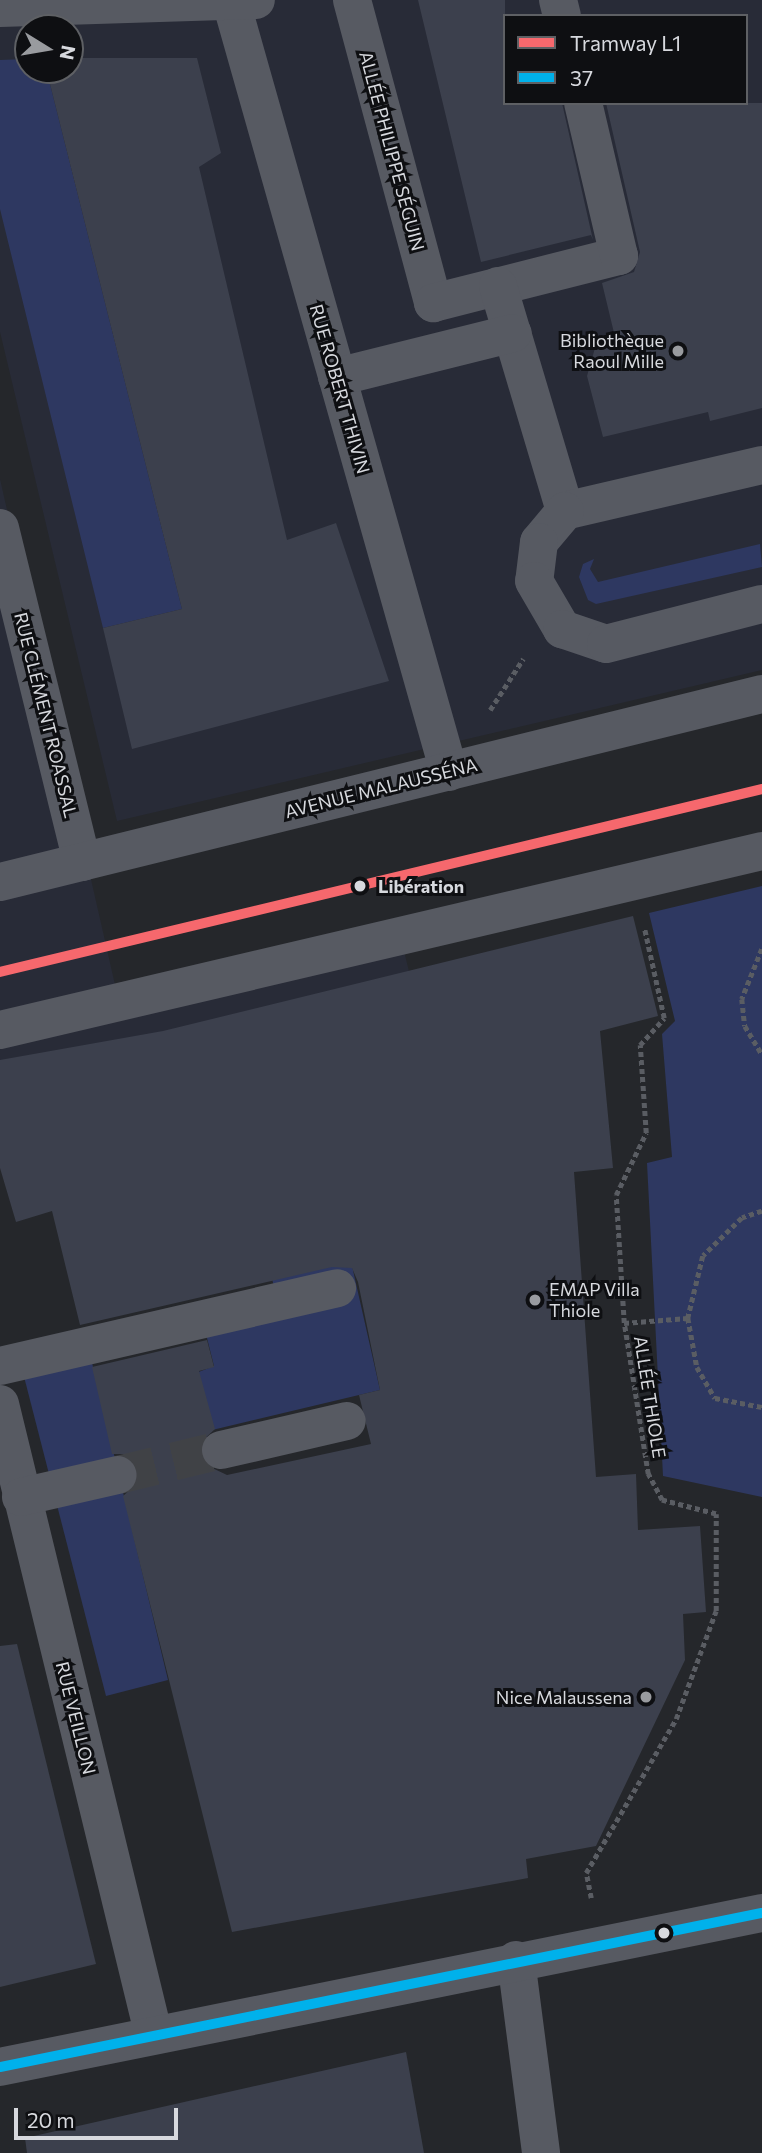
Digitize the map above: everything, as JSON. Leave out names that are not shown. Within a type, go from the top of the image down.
[{"type":"street","name":"ALLÉE PHILIPPE SÉGUIN","points":[[352,0],[433,303],[498,286]]},
{"type":"street","points":[[0,8],[245,3]]},
{"type":"street","name":"RUE ROBERT THIVIN","points":[[245,3],[337,377],[449,772]]},
{"type":"street","points":[[565,511],[498,286],[619,256],[583,105]]},
{"type":"street","points":[[337,377],[513,333]]},
{"type":"street","points":[[762,465],[565,511],[539,542],[534,582],[549,616],[581,639],[606,644],[762,604]]},
{"type":"street","name":"RUE CLÉMENT ROASSAL","points":[[0,528],[82,862]]},
{"type":"street","name":"AVENUE MALAUSSÉNA","points":[[0,882],[762,694]]},
{"type":"street","points":[[0,1030],[762,851]]},
{"type":"street","points":[[0,1366],[337,1288]]},
{"type":"street","name":"RUE VEILLON","points":[[0,1404],[6,1456],[21,1497],[153,2032]]},
{"type":"street","points":[[221,1450],[347,1421]]},
{"type":"street","points":[[21,1497],[118,1475]]},
{"type":"street","points":[[0,2067],[153,2032],[762,1913]]},
{"type":"street","points":[[516,1960],[541,2153]]},
{"type":"path","points":[[512,676],[530,648]]},
{"type":"path","name":"ALLÉE THIOLE","points":[[600,1943],[586,1873],[676,1719],[716,1611],[716,1514],[662,1500],[648,1474],[624,1323],[616,1195],[646,1133],[640,1045],[664,1018],[632,882]]},
{"type":"path","points":[[762,950],[742,999],[745,1026],[762,1054]]},
{"type":"path","points":[[762,1211],[742,1218],[703,1256],[688,1318],[697,1367],[715,1398],[762,1407]]},
{"type":"path","points":[[624,1323],[688,1318]]},
{"type":"shaded area","points":[[0,0],[762,0],[762,670],[117,821],[0,332]]},
{"type":"shaded area","points":[[0,60],[14,60],[14,84],[50,84],[182,609],[103,628],[0,209]]},
{"type":"shaded area","points":[[0,479],[123,1020],[403,947],[424,1032],[0,1137]]},
{"type":"shaded area","points":[[760,544],[762,567],[596,604],[588,600],[579,577],[583,564],[594,559],[590,569],[598,582]]},
{"type":"shaded area","points":[[762,886],[762,1497],[663,1476],[647,1163],[672,1157],[662,1034],[675,1021],[649,913]]},
{"type":"shaded area","points":[[350,1257],[380,1390],[208,1431],[196,1373],[214,1366],[205,1330],[274,1286],[270,1272]]},
{"type":"shaded area","points":[[88,1346],[168,1680],[106,1696],[20,1361]]},
{"type":"building","points":[[418,0],[505,0],[503,105],[562,105],[593,240],[591,235],[481,262]]},
{"type":"building","points":[[84,58],[197,58],[221,153],[199,167],[287,540],[336,523],[389,681],[132,749],[103,628],[182,609],[50,84],[84,84]]},
{"type":"building","points":[[762,103],[762,408],[710,421],[708,412],[603,437],[587,376],[597,341],[615,337],[602,283],[634,272],[640,252],[606,105]]},
{"type":"building","points":[[633,916],[658,1016],[600,1031],[613,1168],[574,1172],[596,1477],[636,1474],[638,1530],[700,1526],[706,1612],[683,1614],[685,1660],[596,1846],[526,1859],[528,1878],[232,1932],[123,1496],[139,1482],[139,1470],[125,1454],[112,1454],[92,1367],[207,1340],[214,1367],[199,1371],[215,1429],[200,1443],[200,1454],[206,1465],[227,1475],[371,1444],[359,1395],[380,1390],[358,1282],[352,1268],[332,1267],[80,1325],[52,1211],[16,1222],[0,1168],[0,1060],[163,1031]]},
{"type":"building","points":[[17,1644],[96,1964],[0,1987],[0,1646]]},
{"type":"building","points":[[406,2052],[424,2153],[27,2153],[25,2138]]},
{"type":"tunnel","points":[[118,1475],[221,1450]]},
{"type":"tram line","name":"L1","points":[[0,972],[762,789]]},
{"type":"transit line","name":"37","points":[[0,2067],[762,1913]]},
{"type":"place","name":"Bibliothèque Raoul Mille","points":[[678,351]]},
{"type":"place","name":"Libération","points":[[360,886]]},
{"type":"place","name":"EMAP Villa Thiole","points":[[535,1300]]},
{"type":"place","name":"Nice Malaussena","points":[[646,1697]]}]
